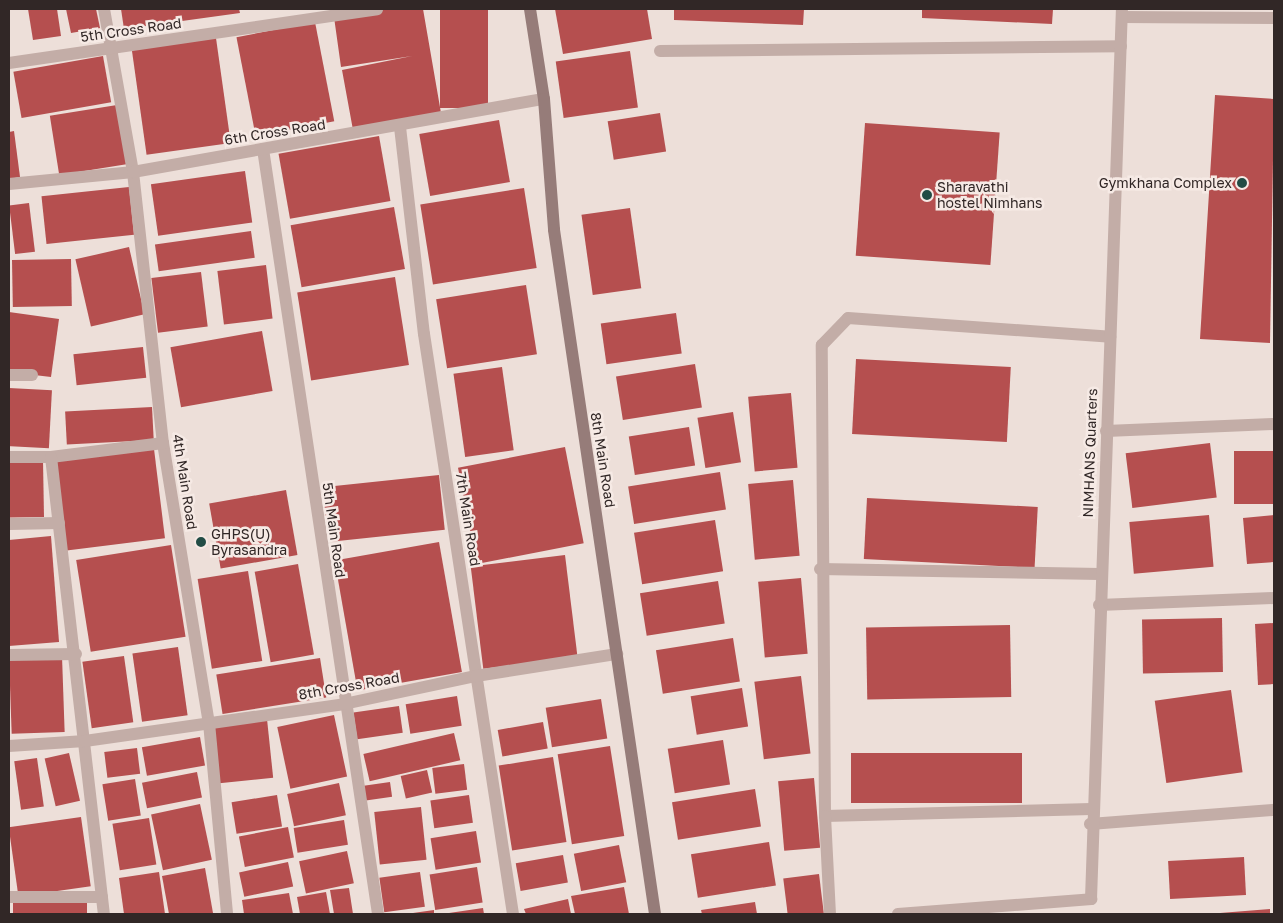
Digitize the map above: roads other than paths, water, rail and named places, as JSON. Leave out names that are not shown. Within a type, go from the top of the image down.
[{"type":"street","name":"4th Main Road","points":[[104,9],[109,48],[133,172],[164,443],[209,723],[227,914]]},
{"type":"street","name":"5th Cross Road","points":[[9,63],[377,9]]},
{"type":"street","name":"8th Main Road","points":[[530,9],[544,99],[554,230],[655,914]]},
{"type":"street","points":[[1122,13],[1274,18]]},
{"type":"street","name":"NIMHANS Quarters","points":[[898,914],[1091,899],[1090,824],[1122,13]]},
{"type":"street","points":[[660,51],[1121,46]]},
{"type":"street","name":"6th Cross Road","points":[[9,184],[133,172],[400,127],[544,99]]},
{"type":"street","name":"7th Main Road","points":[[400,127],[424,334],[513,914]]},
{"type":"street","name":"5th Main Road","points":[[263,149],[344,704],[378,914]]},
{"type":"street","points":[[830,914],[825,816],[820,569],[822,345],[830,332],[848,318],[1110,337]]},
{"type":"street","points":[[9,376],[32,375]]},
{"type":"street","points":[[1106,431],[1274,424]]},
{"type":"street","points":[[9,457],[51,457],[164,443]]},
{"type":"street","points":[[51,457],[76,654],[104,914]]},
{"type":"street","points":[[9,524],[59,523]]},
{"type":"street","points":[[820,569],[1100,574]]},
{"type":"street","points":[[1099,605],[1274,598]]},
{"type":"street","points":[[9,655],[76,654]]},
{"type":"street","name":"8th Cross Road","points":[[86,742],[344,704],[476,676],[617,654]]},
{"type":"street","points":[[9,746],[86,742]]},
{"type":"street","points":[[825,816],[1091,808]]},
{"type":"street","points":[[1090,824],[1274,810]]},
{"type":"street","points":[[9,897],[102,897]]},
{"type":"place","name":"Gymkhana Complex","points":[[1242,183]]},
{"type":"place","name":"Sharavathi hostel Nimhans","points":[[927,195]]},
{"type":"place","name":"GHPS(U) Byrasandra","points":[[201,542]]}]
